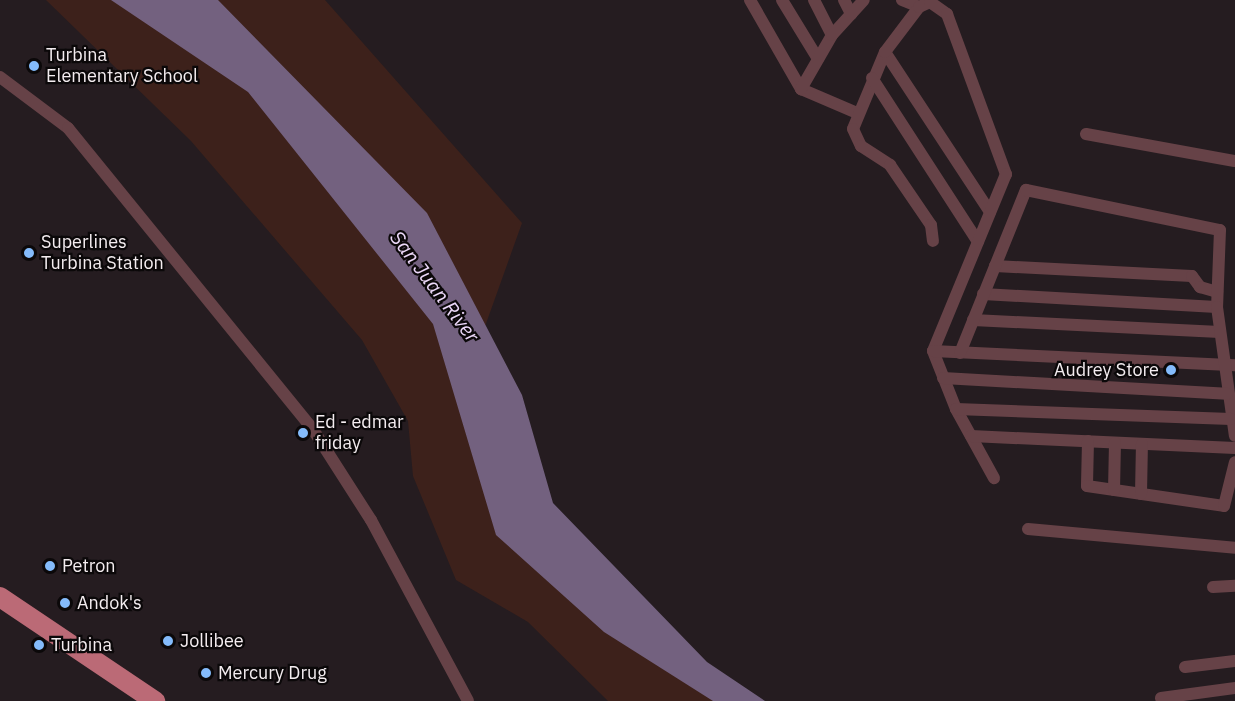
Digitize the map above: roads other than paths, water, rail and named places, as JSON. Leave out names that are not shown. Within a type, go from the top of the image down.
[{"type":"highway","points":[[0,597],[155,701]]},
{"type":"street","points":[[750,0],[801,89],[857,113]]},
{"type":"street","points":[[782,0],[818,59]]},
{"type":"street","points":[[814,0],[832,35]]},
{"type":"street","points":[[844,0],[851,14]]},
{"type":"street","points":[[801,89],[832,35],[864,0]]},
{"type":"street","points":[[902,0],[919,7]]},
{"type":"street","points":[[933,242],[931,225],[890,165],[855,137],[857,113],[885,52],[919,7],[930,2],[947,14],[1006,174],[933,351],[956,409],[994,478]]},
{"type":"street","points":[[885,52],[990,212]]},
{"type":"street","points":[[0,77],[68,128],[314,431],[371,520],[468,701]]},
{"type":"street","points":[[872,78],[978,242]]},
{"type":"street","points":[[1086,134],[1235,161]]},
{"type":"street","points":[[960,353],[1026,190],[1220,230],[1217,307],[1220,332],[1230,365],[1227,394],[1235,436]]},
{"type":"street","points":[[995,266],[1192,276],[1200,287],[1217,292]]},
{"type":"street","points":[[983,294],[1217,307]]},
{"type":"street","points":[[973,320],[1220,332]]},
{"type":"street","points":[[933,351],[1230,365]]},
{"type":"street","points":[[943,378],[1227,394]]},
{"type":"street","points":[[956,409],[1231,419]]},
{"type":"street","points":[[971,436],[1235,448]]},
{"type":"street","points":[[1088,441],[1087,486],[1224,506],[1235,462]]},
{"type":"street","points":[[1114,490],[1115,443]]},
{"type":"street","points":[[1141,494],[1142,444]]},
{"type":"street","points":[[1028,529],[1235,548]]},
{"type":"street","points":[[1213,586],[1235,586]]},
{"type":"street","points":[[1185,667],[1235,661]]},
{"type":"street","points":[[1161,698],[1235,688]]},
{"type":"water","name":"San Juan River","points":[[111,0],[218,0],[427,213],[522,395],[553,503],[707,662],[765,701],[713,701],[604,632],[496,535],[433,324],[248,92]]},
{"type":"place","name":"Turbina Elementary School","points":[[34,66]]},
{"type":"place","name":"Superlines Turbina Station","points":[[29,253]]},
{"type":"place","name":"Audrey Store","points":[[1171,370]]},
{"type":"place","name":"Ed - edmar friday","points":[[303,433]]},
{"type":"place","name":"Petron","points":[[50,566]]},
{"type":"place","name":"Andok's","points":[[65,603]]},
{"type":"place","name":"Jollibee","points":[[168,641]]},
{"type":"place","name":"Turbina","points":[[39,645]]},
{"type":"place","name":"Mercury Drug","points":[[206,673]]}]
